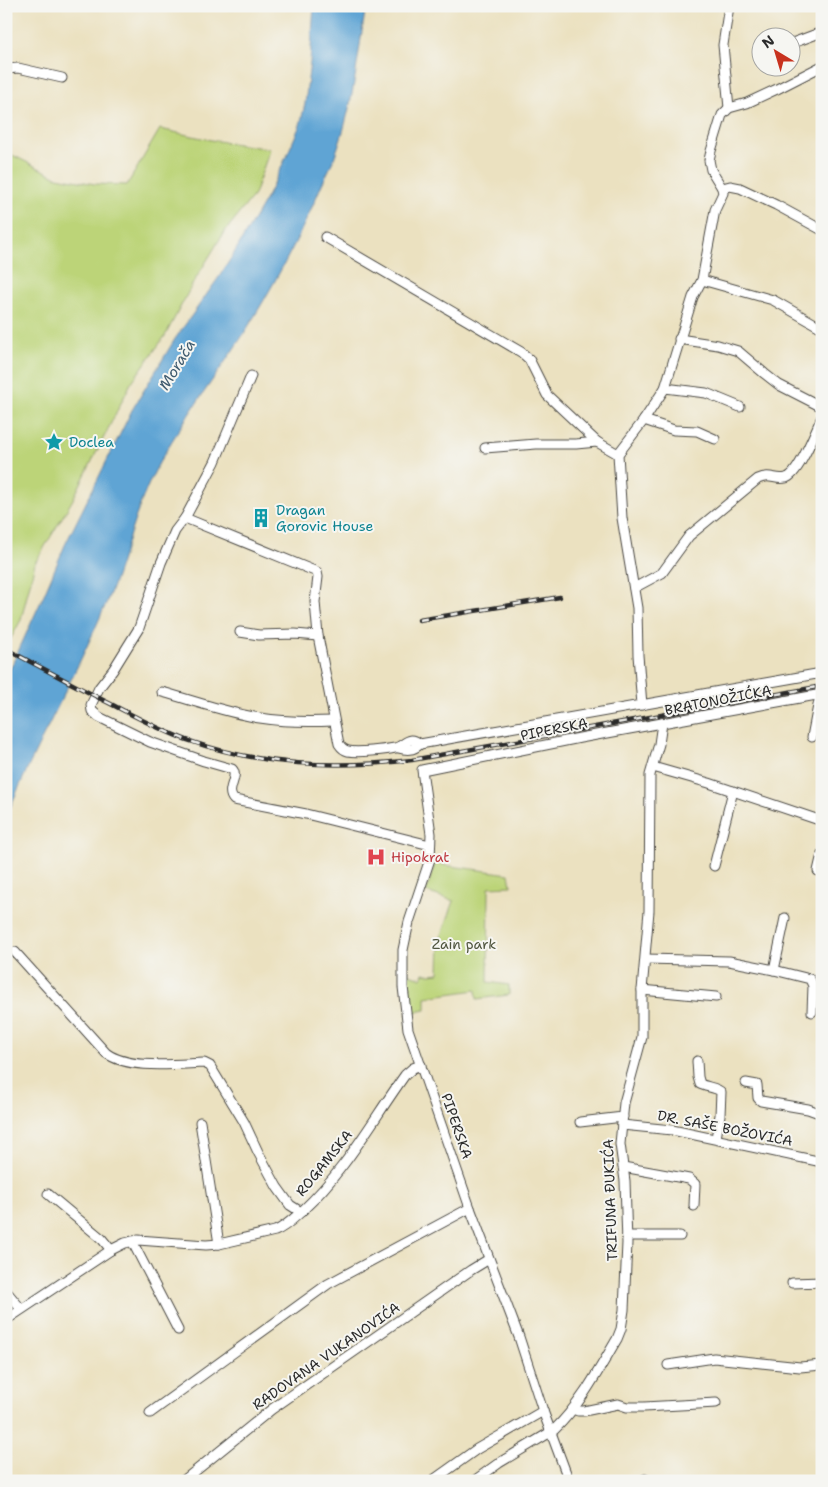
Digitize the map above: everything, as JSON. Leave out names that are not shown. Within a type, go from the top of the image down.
[{"type":"street","points":[[729,6],[723,45],[729,108]]},
{"type":"street","points":[[800,40],[822,32]]},
{"type":"street","points":[[642,705],[638,656],[638,608],[622,518],[618,454],[665,388],[693,297],[702,280],[715,210],[723,193],[711,170],[710,160],[711,150],[722,115],[729,108],[747,103],[822,66]]},
{"type":"street","points":[[6,68],[18,68],[62,78]]},
{"type":"street","points":[[722,188],[730,186],[740,188],[822,230]]},
{"type":"street","points":[[325,237],[521,352],[529,360],[547,395],[597,442],[618,454]]},
{"type":"street","points":[[702,280],[773,300],[822,328]]},
{"type":"street","points":[[679,339],[738,350],[779,385],[822,407]]},
{"type":"street","points":[[251,376],[215,462],[185,518],[175,531],[161,563],[139,628],[114,670],[100,688],[91,705],[92,711],[99,717],[150,742],[204,761],[232,768],[235,774],[230,792],[234,800],[314,816],[430,845]]},
{"type":"street","points":[[665,388],[706,393],[740,407]]},
{"type":"street","points":[[634,588],[662,573],[689,536],[758,479],[769,476],[785,478],[790,476],[797,469],[822,417]]},
{"type":"street","points":[[644,420],[674,430],[697,431],[715,439]]},
{"type":"street","points":[[485,448],[597,442]]},
{"type":"street","points":[[185,518],[317,572],[315,602],[318,636],[333,721],[339,744],[343,749],[357,751],[398,748],[408,740],[415,740],[420,744],[822,673]]},
{"type":"street","points":[[240,632],[258,635],[295,634],[318,636]]},
{"type":"street","points":[[162,692],[232,713],[262,719],[309,722],[333,721]]},
{"type":"street","points":[[812,737],[821,695]]},
{"type":"street","name":"BRATONOŽIĆKA","points":[[653,767],[662,723],[821,695]]},
{"type":"street","name":"PIPERSKA","points":[[569,1481],[519,1337],[470,1208],[408,1029],[402,965],[406,933],[430,860],[431,834],[421,768],[662,723]]},
{"type":"street","points":[[653,767],[821,817]]},
{"type":"street","name":"TRIFUNA ĐUKIĆA","points":[[474,1481],[499,1463],[558,1427],[586,1392],[621,1329],[624,1310],[626,1236],[625,1181],[620,1144],[624,1103],[642,1037],[642,990],[649,911],[650,775],[653,767]]},
{"type":"street","points":[[714,866],[733,791]]},
{"type":"street","points":[[818,871],[822,854]]},
{"type":"street","points":[[774,970],[785,918]]},
{"type":"street","points":[[15,952],[110,1056],[121,1061],[139,1064],[204,1063],[210,1066],[244,1122],[277,1187],[290,1205],[301,1212]]},
{"type":"street","points":[[646,959],[729,961],[810,979],[813,986],[812,1012]]},
{"type":"street","points":[[642,990],[716,998]]},
{"type":"street","points":[[697,1062],[700,1084],[721,1092],[716,1138]]},
{"type":"street","name":"ROGAMSKA","points":[[6,1320],[111,1250],[132,1241],[219,1244],[280,1229],[317,1197],[338,1173],[405,1075],[421,1064]]},
{"type":"street","points":[[746,1083],[756,1085],[758,1098],[761,1101],[808,1109],[822,1114]]},
{"type":"street","name":"DR. SAŠE BOŽOVIĆA","points":[[580,1122],[622,1121],[716,1138],[822,1162]]},
{"type":"street","points":[[200,1122],[219,1244]]},
{"type":"street","points":[[623,1167],[689,1179],[695,1184],[694,1206]]},
{"type":"street","points":[[48,1194],[102,1239],[111,1250]]},
{"type":"street","points":[[150,1413],[328,1284],[470,1208]]},
{"type":"street","points":[[626,1236],[680,1236]]},
{"type":"street","points":[[132,1241],[178,1330]]},
{"type":"street","name":"RADOVANA VUKANOVIĆA","points":[[183,1481],[272,1409],[489,1259]]},
{"type":"street","points":[[792,1283],[822,1282]]},
{"type":"street","points":[[6,1291],[21,1309]]},
{"type":"street","points":[[668,1365],[714,1358],[800,1367],[822,1365]]},
{"type":"street","points":[[573,1409],[578,1411],[618,1404],[627,1407],[644,1407],[716,1403]]},
{"type":"street","points":[[432,1481],[477,1449],[543,1410]]},
{"type":"green space","name":"Doclea","points":[[160,129],[211,140],[270,149],[254,195],[223,234],[192,285],[165,336],[131,383],[72,501],[35,563],[21,620],[6,647],[6,152],[57,177],[95,184],[127,185]]},
{"type":"green space","name":"Zain park","points":[[436,860],[443,865],[509,874],[511,886],[489,887],[488,982],[509,985],[509,995],[477,999],[476,990],[426,997],[426,1010],[409,1013],[409,974],[422,978],[424,973],[439,973],[440,940],[454,901],[426,892]]},
{"type":"water","name":"Morača","points":[[314,6],[366,6],[352,95],[335,157],[305,223],[265,299],[179,430],[150,480],[105,606],[6,817],[6,678],[65,545],[132,410],[175,339],[233,255],[268,195],[288,153],[300,125],[305,104]]},
{"type":"railway","points":[[419,620],[560,597]]},
{"type":"railway","points":[[6,649],[143,721],[187,740],[242,755],[298,763],[354,764],[412,760],[822,686]]},
{"type":"place","name":"Doclea","points":[[54,442]]},
{"type":"place","name":"Dragan Gorovic House","points":[[261,518]]},
{"type":"place","name":"Hipokrat","points":[[376,857]]}]
